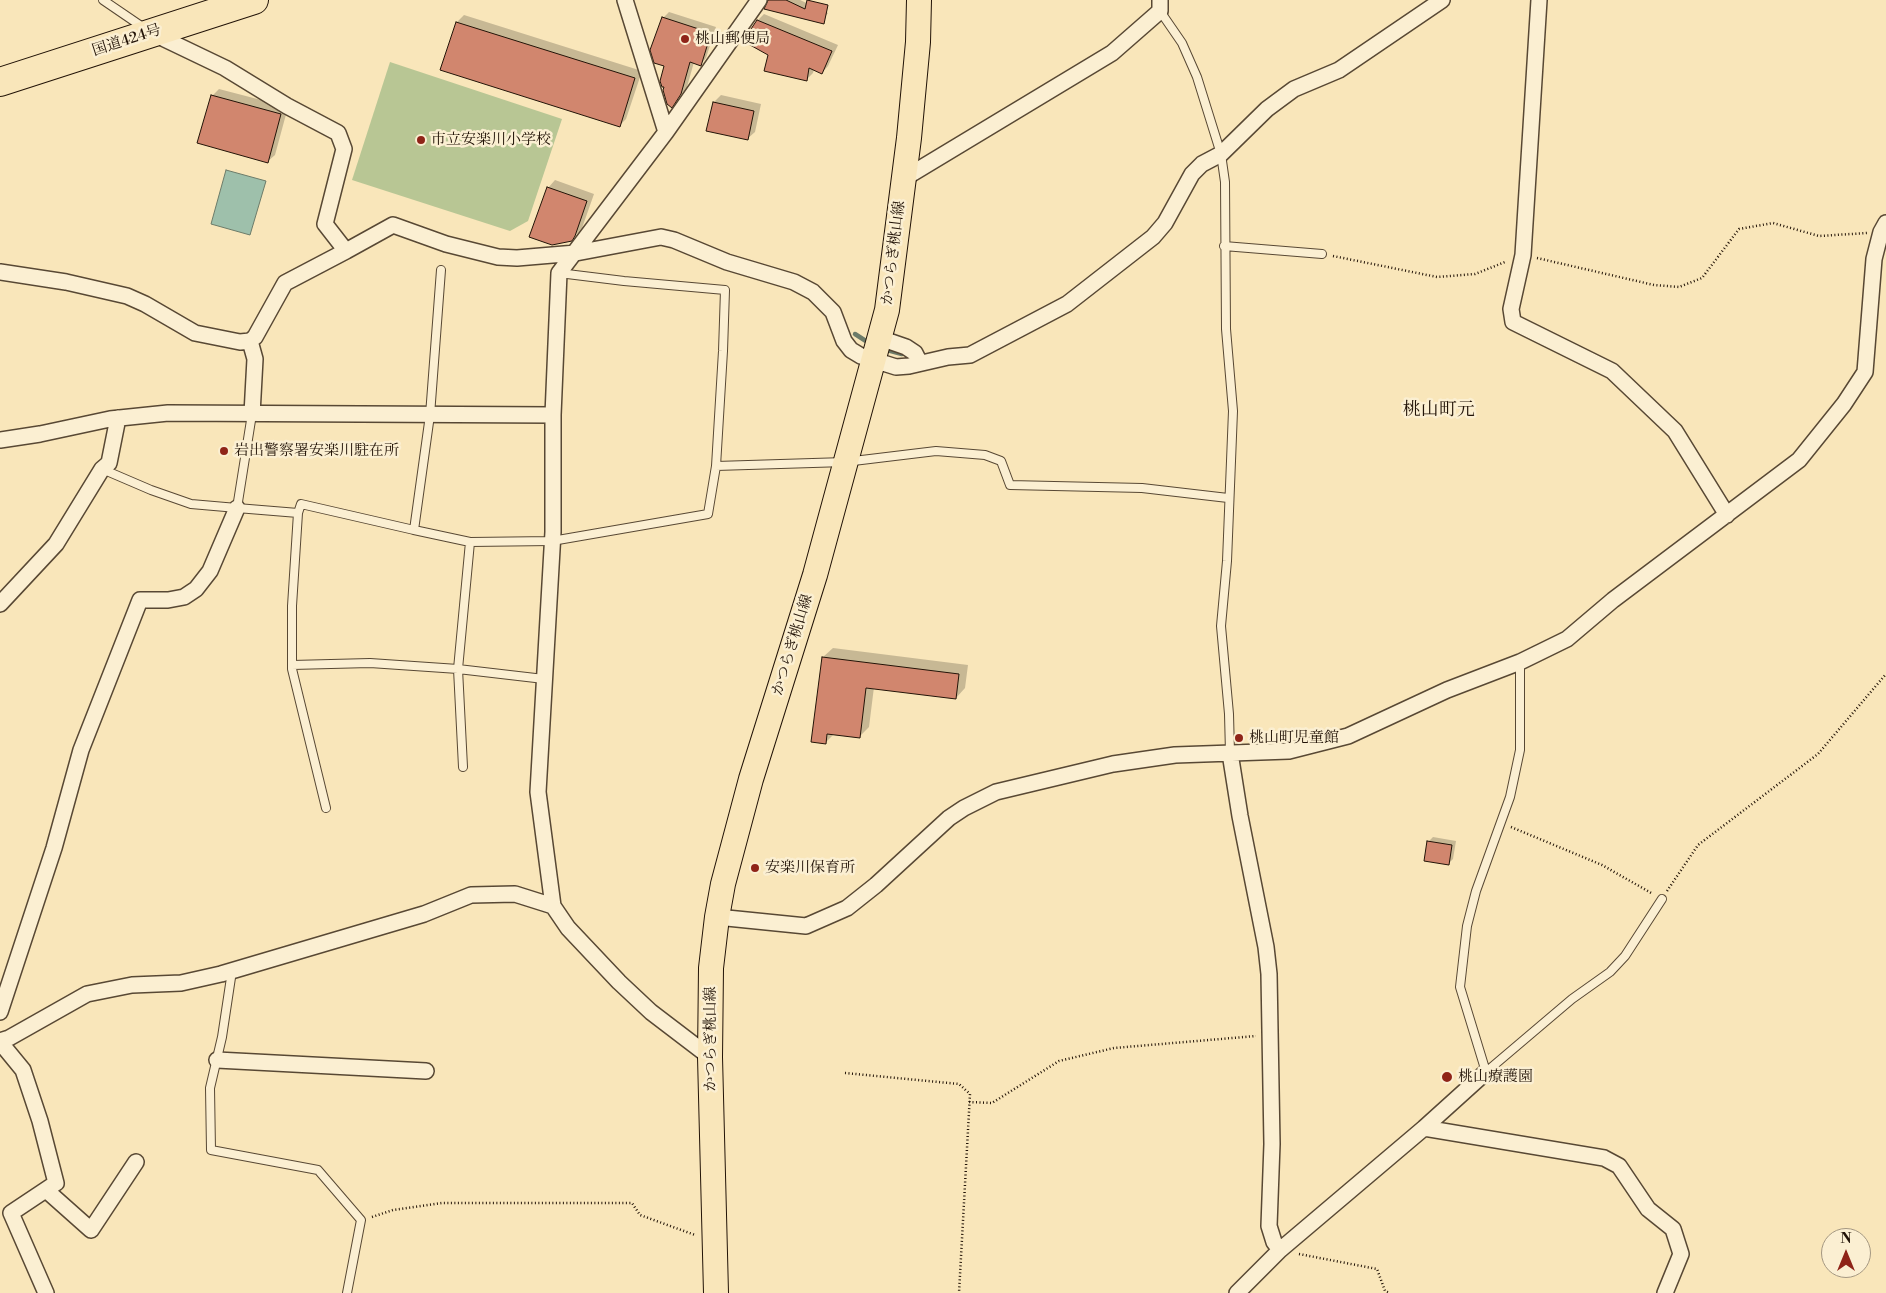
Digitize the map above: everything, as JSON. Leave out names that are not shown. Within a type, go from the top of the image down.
[{"type":"highway","name":"国道424号","points":[[0,82],[254,0]]},
{"type":"main road","name":"かつらぎ桃山線","points":[[716,1293],[710,1057],[711,968],[717,917],[751,779],[815,575],[887,310],[918,42],[919,0]]},
{"type":"street","points":[[625,0],[666,132]]},
{"type":"street","points":[[710,1057],[651,1012],[619,982],[568,928],[553,906],[538,792],[552,541],[553,415],[559,273],[666,132],[759,0]]},
{"type":"street","points":[[250,342],[267,317],[285,284],[393,225],[446,244],[498,257],[517,258],[576,253],[661,237],[674,240],[727,262],[794,282],[813,292],[833,312],[844,341],[851,350],[861,356],[896,366],[920,364],[970,355],[1067,304],[1153,237],[1165,223],[1192,174],[1202,164],[1221,154],[1267,109],[1294,89],[1339,70],[1442,0]]},
{"type":"street","points":[[1539,0],[1523,255],[1511,309],[1513,322],[1612,372],[1675,431],[1727,515]]},
{"type":"street","points":[[903,179],[1112,53],[1160,6]]},
{"type":"street","points":[[152,33],[225,68],[287,106],[338,133],[344,149],[324,224],[346,251]]},
{"type":"street","points":[[717,917],[806,926],[847,908],[876,885],[949,818],[996,792],[1113,764],[1175,755],[1289,752],[1348,736],[1447,690],[1520,662],[1566,639],[1613,600],[1799,460],[1844,404],[1865,372],[1874,259],[1884,229]]},
{"type":"street","points":[[0,272],[66,282],[127,296],[146,304],[195,333],[225,340],[250,342]]},
{"type":"street","points":[[880,338],[906,347],[915,353],[920,364]]},
{"type":"street","points":[[250,342],[255,359],[252,414]]},
{"type":"street","points":[[0,440],[118,418],[168,413],[553,415]]},
{"type":"street","points":[[0,604],[56,544],[102,469],[109,463],[118,418]]},
{"type":"street","points":[[0,1012],[54,848],[80,750],[140,600],[184,597],[196,589],[210,571],[237,508]]},
{"type":"street","points":[[1230,753],[1240,816],[1266,947],[1269,974],[1272,1144],[1269,1226],[1274,1242],[1280,1250]]},
{"type":"street","points":[[46,1293],[5,1214],[56,1183],[40,1121],[23,1070],[0,1041],[9,1038],[87,994],[132,985],[181,983],[232,971],[424,914],[471,895],[514,894],[553,906]]},
{"type":"street","points":[[217,1060],[426,1071]]},
{"type":"street","points":[[1237,1293],[1280,1250],[1424,1128],[1486,1072]]},
{"type":"street","points":[[1424,1128],[1604,1158],[1619,1166],[1648,1208],[1673,1230],[1681,1254],[1664,1293]]},
{"type":"street","points":[[46,1190],[91,1230],[136,1162]]},
{"type":"lane","points":[[103,0],[152,33]]},
{"type":"lane","points":[[1160,6],[1182,42],[1197,77],[1221,154],[1224,182],[1226,329],[1233,410],[1228,498],[1227,561],[1221,626],[1229,714],[1230,753]]},
{"type":"lane","points":[[1224,246],[1322,254]]},
{"type":"lane","points":[[414,530],[430,415],[441,270]]},
{"type":"lane","points":[[326,808],[292,665],[292,606],[298,513],[301,504],[470,542],[552,541],[708,514],[716,466],[724,351],[725,290],[559,273]]},
{"type":"lane","points":[[237,508],[252,414]]},
{"type":"lane","points":[[716,466],[845,462],[936,451],[985,454],[1001,461],[1010,485],[1142,488],[1228,498]]},
{"type":"lane","points":[[102,469],[191,504],[298,513]]},
{"type":"lane","points":[[463,767],[458,669],[470,542]]},
{"type":"lane","points":[[1520,662],[1520,750],[1510,797],[1476,892],[1467,926],[1460,987],[1486,1072],[1572,999],[1610,972],[1625,956],[1662,900]]},
{"type":"lane","points":[[292,665],[370,663],[458,669],[544,679]]},
{"type":"lane","points":[[232,971],[222,1037],[210,1088],[212,1150],[318,1170],[362,1220],[347,1293]]},
{"type":"path","points":[[1322,254],[1436,277],[1475,274],[1523,255],[1654,285],[1679,287],[1702,278],[1738,229],[1773,223],[1819,236],[1884,229]]},
{"type":"path","points":[[1501,823],[1602,865],[1662,900],[1698,845],[1818,754],[1886,674]]},
{"type":"path","points":[[969,1102],[992,1103],[1059,1061],[1114,1048],[1270,1034]]},
{"type":"path","points":[[845,1073],[959,1084],[970,1094],[959,1293]]},
{"type":"path","points":[[362,1220],[393,1210],[442,1203],[632,1203],[640,1215],[714,1242]]},
{"type":"path","points":[[1280,1250],[1377,1269],[1385,1291],[1390,1293]]},
{"type":"shaded area","points":[[390,62],[562,119],[528,221],[510,231],[352,180]]},
{"type":"shaded area","points":[[226,170],[266,181],[250,235],[211,224]]},
{"type":"building","points":[[768,0],[786,0],[805,9],[807,0],[828,5],[824,24],[764,9]]},
{"type":"building","points":[[662,17],[711,33],[701,66],[690,62],[681,94],[672,108],[667,104],[663,90],[664,87],[662,87],[660,81],[664,66],[654,63],[650,50]]},
{"type":"building","points":[[757,20],[832,51],[822,74],[809,68],[807,81],[764,71],[768,55],[743,41]]},
{"type":"building","points":[[456,22],[635,78],[620,127],[440,70]]},
{"type":"building","points":[[211,95],[281,114],[268,163],[197,143]]},
{"type":"building","points":[[713,102],[754,111],[748,140],[706,131]]},
{"type":"building","points":[[547,187],[587,201],[572,241],[552,245],[529,237]]},
{"type":"building","points":[[822,657],[959,674],[956,699],[866,688],[860,738],[827,734],[826,744],[811,742]]},
{"type":"building","points":[[1427,841],[1452,845],[1449,865],[1424,861]]},
{"type":"waterway","points":[[855,334],[869,343]]},
{"type":"waterway","points":[[887,350],[902,354]]},
{"type":"place","name":"桃山郵便局","points":[[685,39]]},
{"type":"place","name":"市立安楽川小学校","points":[[421,140]]},
{"type":"place","name":"岩出警察署安楽川駐在所","points":[[224,451]]},
{"type":"place","name":"桃山町児童館","points":[[1239,738]]},
{"type":"place","name":"安楽川保育所","points":[[755,868]]},
{"type":"place","name":"桃山療護園","points":[[1447,1077]]},
{"type":"district","name":"桃山町元","points":[[1439,411]]}]
